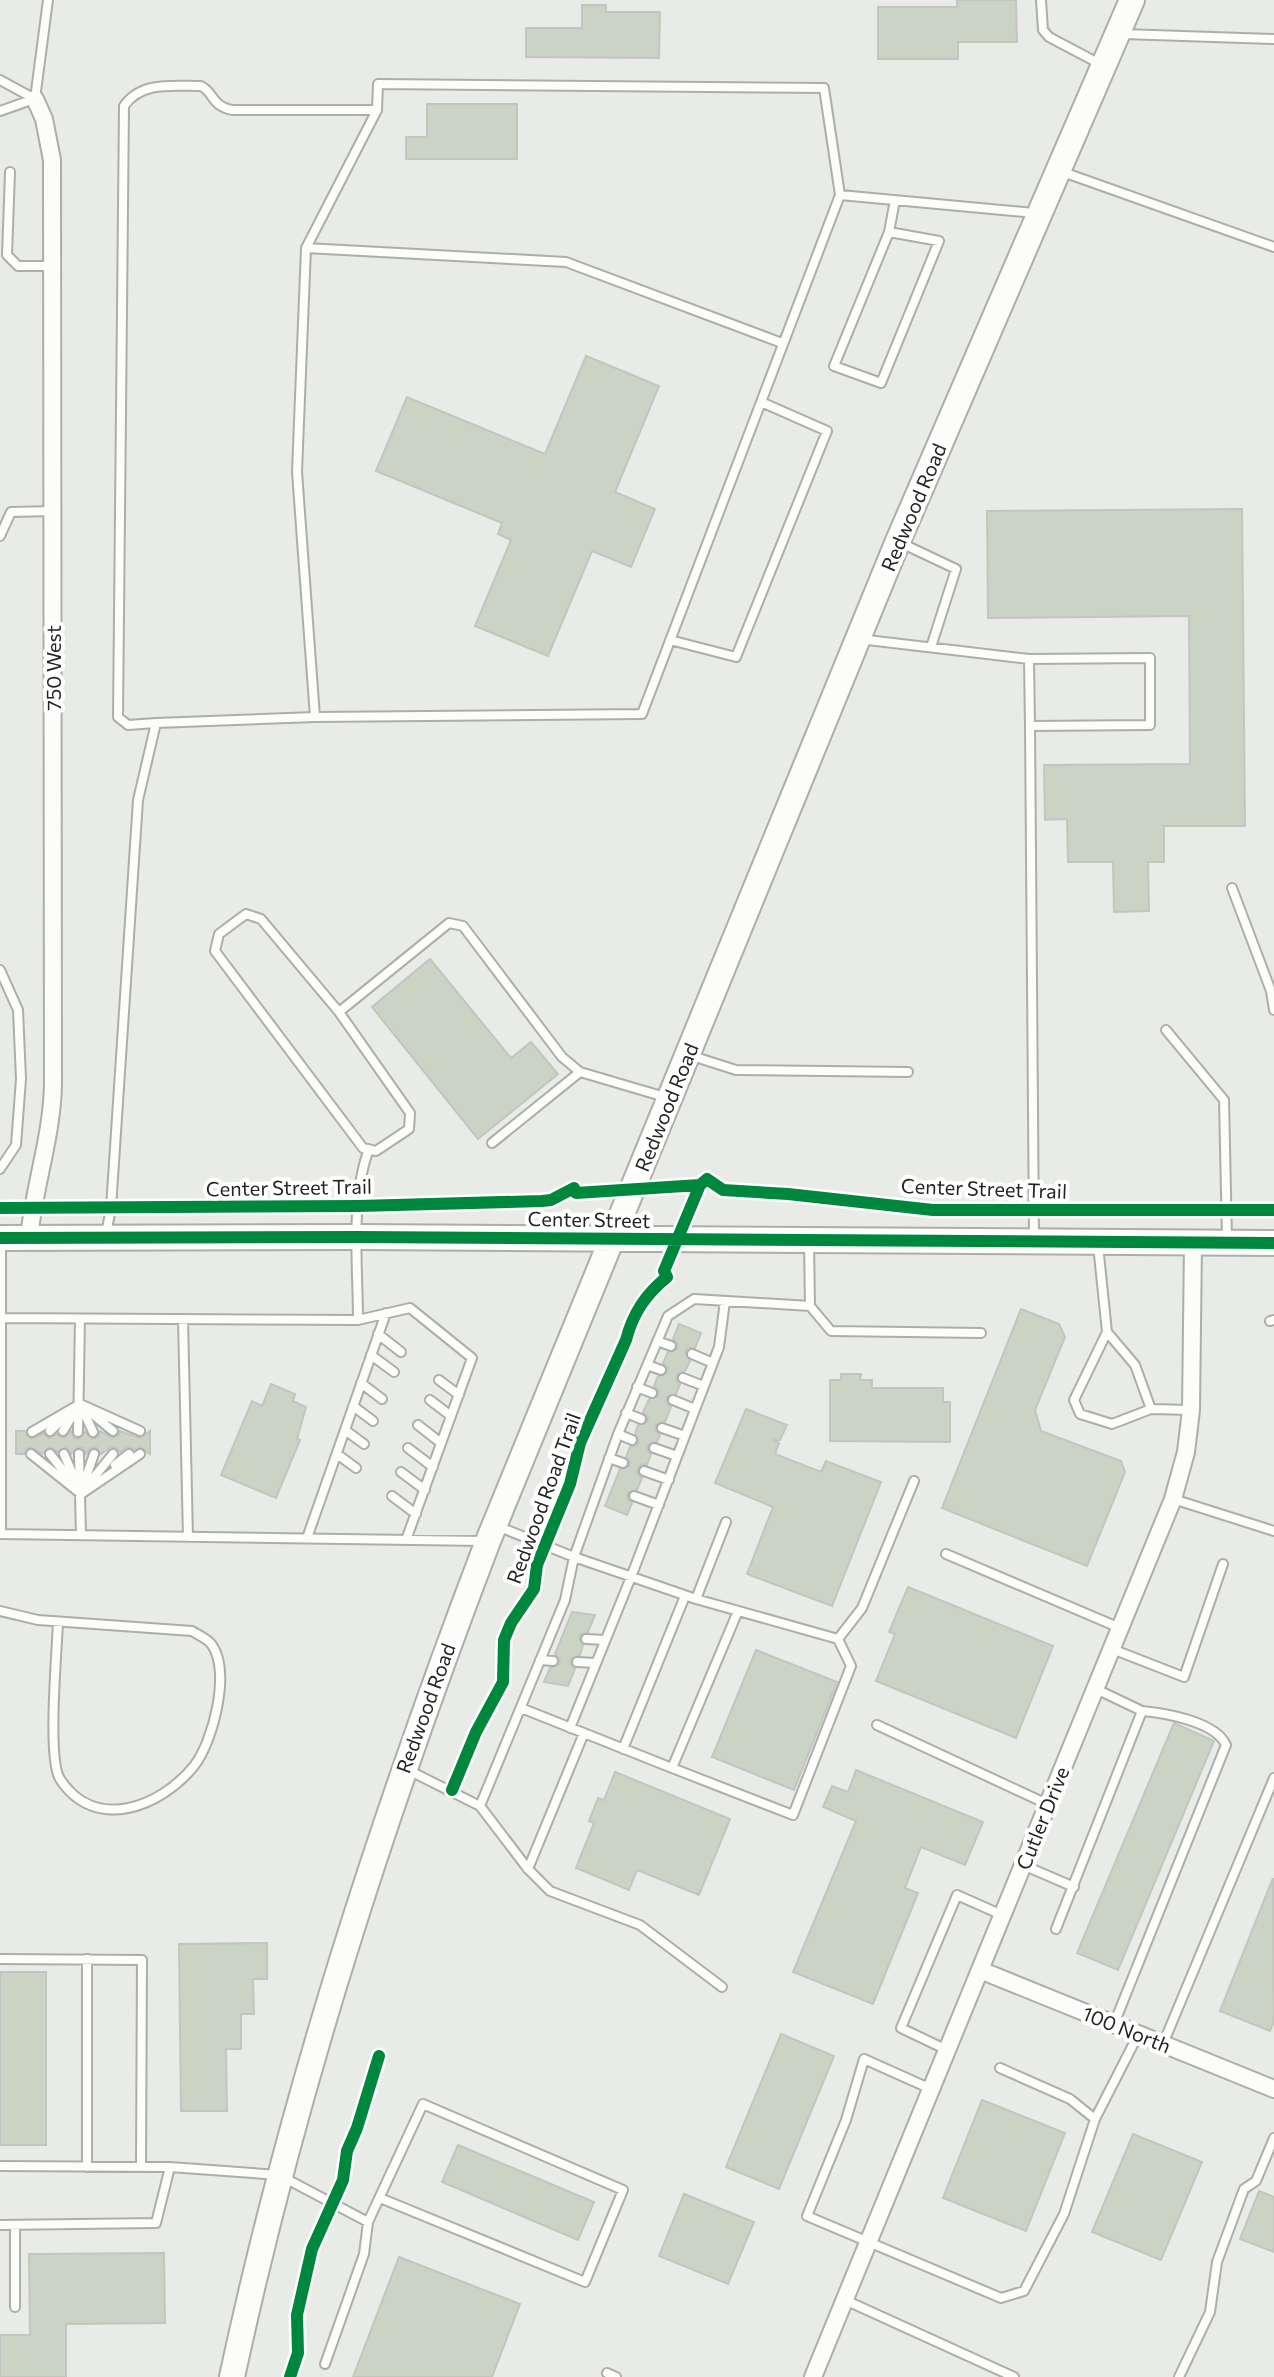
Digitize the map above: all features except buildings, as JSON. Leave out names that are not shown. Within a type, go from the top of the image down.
[{"type":"main road","name":"Redwood Road","points":[[232,2377],[279,2175],[332,1986],[403,1768],[491,1533],[898,541],[1132,0]]},
{"type":"main road","name":"Center Street","points":[[0,1238],[358,1237],[1274,1243]]},
{"type":"street","name":"750 West","points":[[29,1238],[32,1208],[53,1110],[51,150],[44,119],[35,99]]},
{"type":"street","name":"Cutler Drive","points":[[813,2377],[1173,1499],[1186,1452],[1191,1410],[1193,1243]]},
{"type":"street","name":"100 North","points":[[980,1970],[1272,2084]]},
{"type":"lane","points":[[35,99],[48,0]]},
{"type":"lane","points":[[1041,0],[1043,30],[1049,37],[1104,66]]},
{"type":"lane","points":[[1118,33],[1274,39]]},
{"type":"lane","points":[[0,80],[35,99]]},
{"type":"lane","points":[[315,717],[297,472],[306,248],[377,110],[378,84],[824,88],[840,195],[642,714],[315,717],[128,725],[118,717],[124,106],[131,96],[153,87],[201,86],[207,89],[220,107],[232,110],[377,110]]},
{"type":"lane","points":[[0,111],[35,99]]},
{"type":"lane","points":[[1060,170],[1274,247]]},
{"type":"lane","points":[[10,172],[7,255],[18,266],[52,266]]},
{"type":"lane","points":[[840,195],[1038,214]]},
{"type":"lane","points":[[889,232],[939,241],[881,383],[834,366],[889,232],[895,200]]},
{"type":"lane","points":[[306,248],[566,262],[782,343]]},
{"type":"lane","points":[[670,640],[736,657],[827,431],[761,402]]},
{"type":"lane","points":[[0,536],[11,512],[53,511]]},
{"type":"lane","points":[[898,541],[956,569],[931,647]]},
{"type":"lane","points":[[858,638],[1029,659],[1150,658],[1150,725],[1030,726]]},
{"type":"lane","points":[[1029,659],[1034,1242]]},
{"type":"lane","points":[[105,1238],[111,1208],[138,800],[156,723]]},
{"type":"lane","points":[[1232,888],[1271,991],[1274,1010]]},
{"type":"lane","points":[[246,914],[261,919],[339,1012],[410,1113],[409,1129],[376,1151],[363,1148],[215,951],[219,934],[246,914]]},
{"type":"lane","points":[[339,1012],[449,923],[463,926],[562,1057],[580,1072],[670,1098]]},
{"type":"lane","points":[[0,970],[18,1010],[21,1079],[16,1145],[1,1165]]},
{"type":"lane","points":[[1166,1030],[1224,1100],[1227,1243]]},
{"type":"lane","points":[[688,1055],[736,1070],[908,1072]]},
{"type":"lane","points":[[492,1143],[580,1072]]},
{"type":"lane","points":[[358,1320],[362,1169],[369,1149]]},
{"type":"lane","points":[[0,1238],[0,1534],[406,1540],[491,1533],[574,1557],[685,1596],[838,1639],[851,1666],[793,1815],[521,1708]]},
{"type":"lane","points":[[809,1241],[810,1306],[831,1331],[981,1333]]},
{"type":"lane","points":[[1098,1242],[1107,1332],[1074,1400],[1080,1414],[1112,1424],[1151,1409],[1191,1410]]},
{"type":"lane","points":[[480,1806],[565,1600],[574,1557],[609,1458],[668,1316],[694,1299],[810,1306]]},
{"type":"lane","points":[[570,1728],[719,1347],[725,1301]]},
{"type":"lane","points":[[1,1318],[358,1320],[410,1308],[472,1358],[406,1540]]},
{"type":"lane","points":[[307,1538],[386,1313]]},
{"type":"lane","points":[[78,1432],[80,1319]]},
{"type":"lane","points":[[183,1319],[188,1537]]},
{"type":"lane","points":[[1107,1332],[1135,1365],[1151,1409]]},
{"type":"lane","points":[[378,1334],[401,1352]]},
{"type":"lane","points":[[657,1341],[671,1346]]},
{"type":"lane","points":[[692,1354],[713,1363]]},
{"type":"lane","points":[[371,1355],[394,1372]]},
{"type":"lane","points":[[647,1365],[661,1370]]},
{"type":"lane","points":[[683,1378],[704,1386]]},
{"type":"lane","points":[[439,1380],[459,1395]]},
{"type":"lane","points":[[361,1383],[382,1399]]},
{"type":"lane","points":[[637,1387],[652,1393]]},
{"type":"lane","points":[[430,1400],[451,1416]]},
{"type":"lane","points":[[673,1400],[695,1409]]},
{"type":"lane","points":[[50,1431],[80,1404]]},
{"type":"lane","points":[[63,1431],[80,1404]]},
{"type":"lane","points":[[80,1404],[113,1431]]},
{"type":"lane","points":[[80,1404],[128,1431]]},
{"type":"lane","points":[[80,1404],[140,1431]]},
{"type":"lane","points":[[32,1432],[80,1404]]},
{"type":"lane","points":[[80,1404],[93,1432]]},
{"type":"lane","points":[[353,1406],[373,1421]]},
{"type":"lane","points":[[626,1413],[641,1419]]},
{"type":"lane","points":[[418,1425],[441,1443]]},
{"type":"lane","points":[[662,1428],[685,1436]]},
{"type":"lane","points":[[345,1430],[364,1444]]},
{"type":"lane","points":[[618,1434],[632,1440]]},
{"type":"lane","points":[[408,1448],[433,1467]]},
{"type":"lane","points":[[654,1448],[677,1456]]},
{"type":"lane","points":[[31,1454],[81,1494]]},
{"type":"lane","points":[[50,1454],[81,1494]]},
{"type":"lane","points":[[64,1454],[81,1494]]},
{"type":"lane","points":[[79,1454],[81,1535]]},
{"type":"lane","points":[[81,1494],[94,1454]]},
{"type":"lane","points":[[81,1494],[113,1454]]},
{"type":"lane","points":[[81,1494],[129,1454]]},
{"type":"lane","points":[[81,1494],[140,1454]]},
{"type":"lane","points":[[337,1454],[356,1468]]},
{"type":"lane","points":[[609,1458],[623,1463]]},
{"type":"lane","points":[[644,1471],[669,1480]]},
{"type":"lane","points":[[401,1472],[425,1490]]},
{"type":"lane","points":[[838,1639],[862,1608],[914,1481]]},
{"type":"lane","points":[[600,1483],[613,1488]]},
{"type":"lane","points":[[392,1496],[416,1514]]},
{"type":"lane","points":[[634,1496],[659,1505]]},
{"type":"lane","points":[[1173,1499],[1274,1531]]},
{"type":"lane","points":[[696,1599],[726,1522]]},
{"type":"lane","points":[[946,1554],[1120,1628]]},
{"type":"lane","points":[[1111,1649],[1184,1677],[1223,1564]]},
{"type":"lane","points":[[623,1749],[685,1596]]},
{"type":"lane","points":[[0,1611],[58,1622],[192,1631],[211,1643],[220,1663],[221,1686],[213,1725],[195,1765],[159,1797],[126,1811],[102,1810],[78,1798],[59,1778],[53,1742],[58,1622]]},
{"type":"lane","points":[[672,1768],[738,1611]]},
{"type":"lane","points":[[551,1636],[562,1637]]},
{"type":"lane","points":[[586,1639],[605,1640]]},
{"type":"lane","points":[[540,1660],[553,1661]]},
{"type":"lane","points":[[577,1662],[596,1663]]},
{"type":"lane","points":[[1095,1688],[1142,1711],[1196,1722],[1223,1737],[1226,1745],[1114,2024]]},
{"type":"lane","points":[[1056,1929],[1142,1711]]},
{"type":"lane","points":[[877,1725],[1047,1804]]},
{"type":"lane","points":[[528,1869],[584,1733]]},
{"type":"lane","points":[[403,1768],[480,1806],[528,1869],[550,1891],[640,1925],[722,1987]]},
{"type":"lane","points":[[1163,2044],[1274,1778]]},
{"type":"lane","points":[[1022,1865],[1074,1887]]},
{"type":"lane","points":[[947,2050],[901,2028],[957,1895],[1002,1915]]},
{"type":"lane","points":[[0,1959],[142,1960],[141,2167]]},
{"type":"lane","points":[[87,1959],[87,2167]]},
{"type":"lane","points":[[931,2089],[864,2059],[846,2120],[807,2216],[1001,2298],[1024,2291],[1064,2214],[1095,2119],[1138,2034]]},
{"type":"lane","points":[[1000,2068],[1070,2099],[1095,2119]]},
{"type":"lane","points":[[325,2364],[364,2254],[368,2222],[423,2104],[623,2190],[585,2282],[380,2198]]},
{"type":"lane","points":[[1179,2377],[1210,2312],[1217,2262],[1244,2189],[1256,2181],[1274,2138]]},
{"type":"lane","points":[[0,2166],[170,2167],[279,2175],[368,2222]]},
{"type":"lane","points":[[0,2225],[156,2223],[170,2167]]},
{"type":"lane","points":[[15,2225],[15,2307]]},
{"type":"lane","points":[[844,2300],[1014,2377]]},
{"type":"cycle path","name":"Center Street Trail","points":[[700,1185],[707,1179],[723,1190],[933,1210],[1274,1210]]},
{"type":"cycle path","points":[[576,1193],[700,1185]]},
{"type":"cycle path","name":"Redwood Road Trail","points":[[452,1790],[476,1732],[503,1682],[504,1640],[511,1623],[534,1589],[537,1565],[570,1484],[580,1443],[637,1313],[647,1297],[667,1277],[664,1271],[700,1185]]},
{"type":"cycle path","name":"Center Street Trail","points":[[0,1208],[359,1206],[542,1201],[551,1200],[574,1188]]},
{"type":"cycle path","points":[[0,1238],[358,1237],[1274,1243]]},
{"type":"cycle path","points":[[290,2377],[298,2353],[297,2315],[312,2249],[343,2180],[347,2151],[379,2056]]}]
